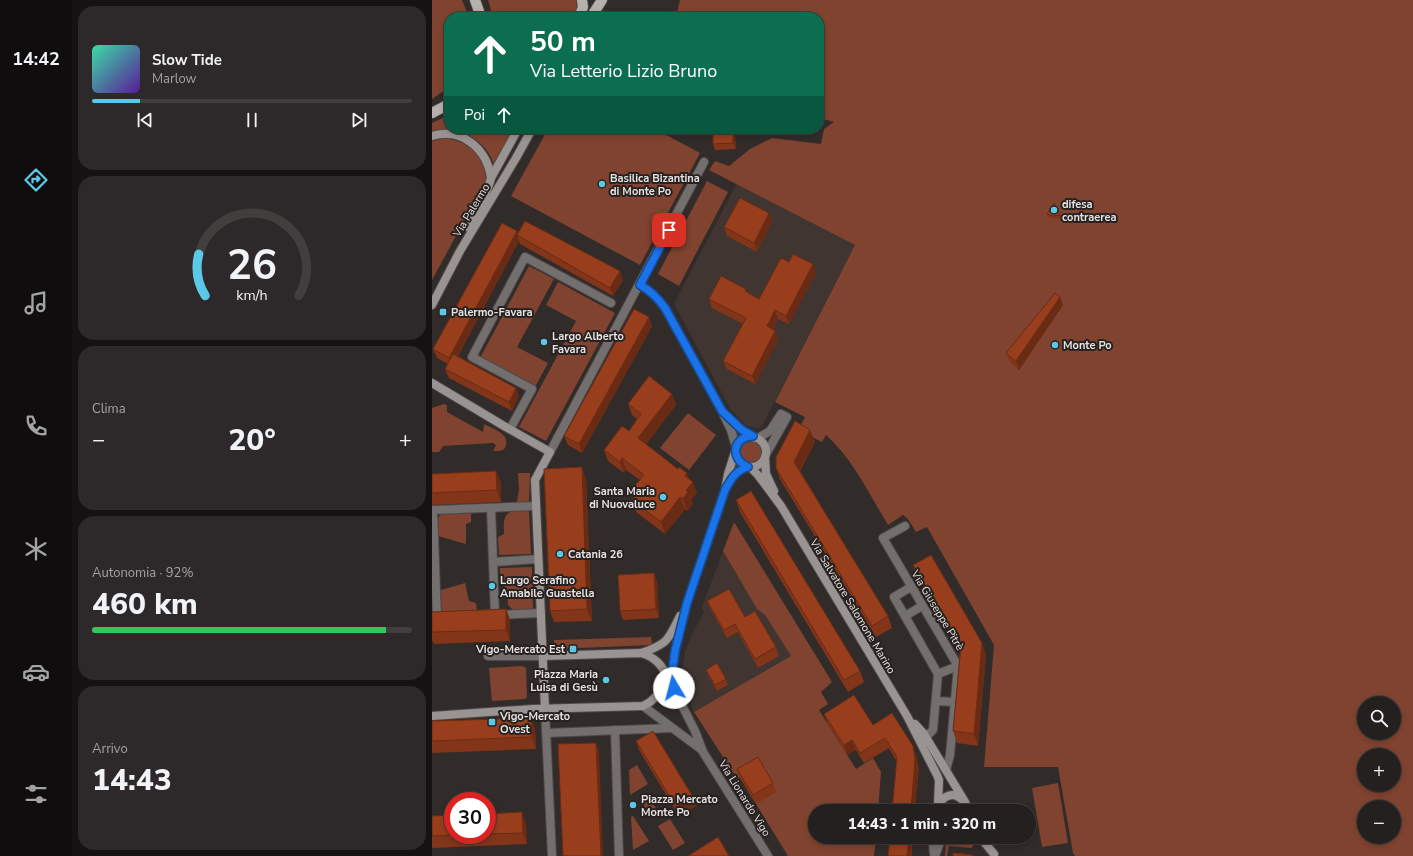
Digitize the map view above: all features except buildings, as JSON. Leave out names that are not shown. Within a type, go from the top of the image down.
[{"type":"main road","points":[[475,0],[479,12]]},
{"type":"main road","points":[[582,0],[584,12]]},
{"type":"main road","points":[[590,12],[600,3]]},
{"type":"main road","points":[[432,113],[444,107]]},
{"type":"street","points":[[432,136],[444,134],[453,135],[464,138],[474,144],[486,158],[491,178]]},
{"type":"street","points":[[460,251],[476,211],[489,187],[491,178],[515,134]]},
{"type":"street","name":"Via Palermo","points":[[432,305],[460,251],[529,134]]},
{"type":"street","points":[[552,856],[535,480],[640,285],[704,162]]},
{"type":"street","points":[[510,429],[532,389],[472,357],[525,257],[611,303]]},
{"type":"street","points":[[640,285],[657,297],[665,308],[722,411],[731,430],[737,458],[740,462],[749,467],[758,475],[781,506]]},
{"type":"street","points":[[432,383],[550,452]]},
{"type":"street","points":[[722,411],[742,430],[756,437],[763,443],[766,456],[766,474],[781,506]]},
{"type":"street","points":[[432,716],[546,709],[644,706],[650,702],[661,692],[673,667],[675,651],[687,603],[725,490],[728,474],[738,443],[745,438],[756,437],[770,431],[780,414],[786,417],[761,464],[741,469],[734,474],[725,490]]},
{"type":"street","points":[[452,617],[437,618],[432,510],[536,506]]},
{"type":"street","name":"Via Salvatore Salomone Marino","points":[[781,506],[907,716]]},
{"type":"street","points":[[491,508],[493,562],[492,615],[541,613]]},
{"type":"street","name":"Via Giuseppe Pitrè","points":[[905,526],[883,538],[958,666],[950,755],[946,770]]},
{"type":"street","points":[[493,562],[538,559]]},
{"type":"street","points":[[911,586],[894,597],[938,674],[933,730],[929,734],[924,734]]},
{"type":"street","points":[[641,653],[661,646],[667,641],[687,603]]},
{"type":"street","points":[[905,616],[922,606]]},
{"type":"street","points":[[488,656],[641,653],[649,655],[661,664],[695,730],[703,752]]},
{"type":"street","points":[[938,674],[958,666]]},
{"type":"street","points":[[936,700],[954,702]]},
{"type":"street","points":[[644,706],[703,752]]},
{"type":"street","points":[[907,716],[924,734],[965,804]]},
{"type":"street","points":[[907,716],[939,780],[938,804]]},
{"type":"street","points":[[547,733],[672,728]]},
{"type":"street","points":[[615,730],[619,856]]},
{"type":"street","name":"Via Lionardo Vigo","points":[[703,752],[768,856]]},
{"type":"street","points":[[940,804],[944,798],[948,796],[958,796],[965,804]]},
{"type":"street","points":[[933,844],[935,856]]},
{"type":"street","points":[[935,856],[939,844]]},
{"type":"street","points":[[985,844],[994,855]]},
{"type":"street","points":[[989,844],[994,855]]},
{"type":"shaded area","points":[[432,0],[462,0],[467,12],[444,12],[444,91],[432,99]]},
{"type":"shaded area","points":[[488,0],[577,0],[578,2],[575,12],[492,12]]},
{"type":"shaded area","points":[[680,0],[1413,0],[1413,856],[1075,856],[1073,853],[1058,767],[984,767],[994,645],[927,527],[916,532],[908,519],[903,515],[888,525],[860,477],[836,444],[826,435],[822,442],[798,430],[805,417],[775,402],[855,245],[709,170],[715,161],[729,166],[750,149],[772,138],[821,144],[824,129],[834,122],[824,119],[824,12],[677,12]]},
{"type":"shaded area","points":[[444,117],[444,130],[432,131],[432,123]]},
{"type":"shaded area","points":[[466,134],[510,134],[494,165],[485,148]]},
{"type":"shaded area","points":[[545,134],[664,134],[700,153],[640,265],[511,196]]},
{"type":"shaded area","points":[[445,138],[461,142],[480,157],[485,172],[486,181],[432,280],[432,141]]},
{"type":"shaded area","points":[[707,181],[728,192],[679,286],[658,274]]},
{"type":"shaded area","points":[[737,183],[855,245],[761,428],[747,426],[731,410],[674,304]]},
{"type":"shaded area","points":[[529,266],[554,279],[517,347],[548,363],[535,387],[480,358]]},
{"type":"shaded area","points":[[558,282],[615,313],[546,441],[519,427],[576,321],[546,305]]},
{"type":"shaded area","points":[[444,404],[447,405],[447,412],[483,432],[484,424],[503,434],[506,441],[504,449],[501,451],[493,451],[496,445],[493,443],[443,446],[439,452],[432,452],[432,408]]},
{"type":"shaded area","points":[[688,413],[716,435],[689,470],[660,448]]},
{"type":"shaded area","points":[[751,440],[759,443],[762,451],[759,459],[751,462],[743,459],[740,451],[743,443]]},
{"type":"shaded area","points":[[518,473],[530,473],[529,502],[517,501],[519,490]]},
{"type":"shaded area","points":[[511,511],[529,511],[531,554],[499,555],[498,537],[504,534],[505,518]]},
{"type":"shaded area","points":[[471,513],[471,522],[466,524],[466,544],[438,536],[437,521],[439,516],[442,514]]},
{"type":"shaded area","points":[[734,522],[832,682],[821,692],[828,704],[819,710],[856,769],[873,758],[881,772],[879,804],[808,804],[808,844],[875,844],[874,856],[788,856],[740,778],[736,777],[694,712],[791,656],[765,615],[757,609],[723,551]]},
{"type":"shaded area","points":[[723,551],[757,609],[765,615],[791,656],[694,712],[685,690],[683,677],[685,652],[692,634],[704,612],[702,607]]},
{"type":"shaded area","points":[[532,567],[533,610],[513,610],[508,605],[507,588],[500,584],[500,568]]},
{"type":"shaded area","points":[[465,583],[469,601],[476,603],[477,612],[440,612],[441,590]]},
{"type":"shaded area","points":[[651,637],[652,645],[554,649],[554,640]]},
{"type":"shaded area","points":[[522,666],[526,668],[527,697],[525,699],[492,701],[489,668]]},
{"type":"shaded area","points":[[637,765],[648,784],[630,795],[629,770]]},
{"type":"shaded area","points":[[1058,783],[1068,843],[1042,847],[1036,804],[1035,804],[1032,788]]},
{"type":"shaded area","points":[[649,797],[657,810],[650,815],[642,802]]},
{"type":"shaded area","points":[[633,816],[649,841],[633,850],[631,817]]},
{"type":"shaded area","points":[[670,819],[685,843],[673,850],[658,826]]},
{"type":"shaded area","points":[[946,844],[975,844],[971,848],[949,846],[947,856],[945,856]]},
{"type":"place","name":"Basilica Bizantina di Monte Po","points":[[602,184]]},
{"type":"place","name":"difesa contraerea","points":[[1054,210]]},
{"type":"place","name":"Palermo-Favara","points":[[443,312]]},
{"type":"place","name":"Largo Alberto Favara","points":[[544,342]]},
{"type":"place","name":"Monte Po","points":[[1055,345]]},
{"type":"place","name":"Santa Maria di Nuovaluce","points":[[663,497]]},
{"type":"place","name":"Catania 26","points":[[560,554]]},
{"type":"place","name":"Largo Serafino Amabile Guastella","points":[[492,586]]},
{"type":"place","name":"Vigo-Mercato Est","points":[[573,649]]},
{"type":"place","name":"Piazza Maria Luisa di Gesù","points":[[606,680]]},
{"type":"place","name":"Vigo-Mercato Ovest","points":[[492,722]]},
{"type":"place","name":"Piazza Mercato Monte Po","points":[[633,805]]},
{"type":"route","points":[[669,230],[640,285],[657,297],[665,308],[722,411],[742,430],[753,436],[749,436],[741,440],[736,447],[737,458],[743,465],[748,467],[741,469],[734,474],[725,490],[687,603],[675,651],[673,667],[668,678],[674,688]]}]
